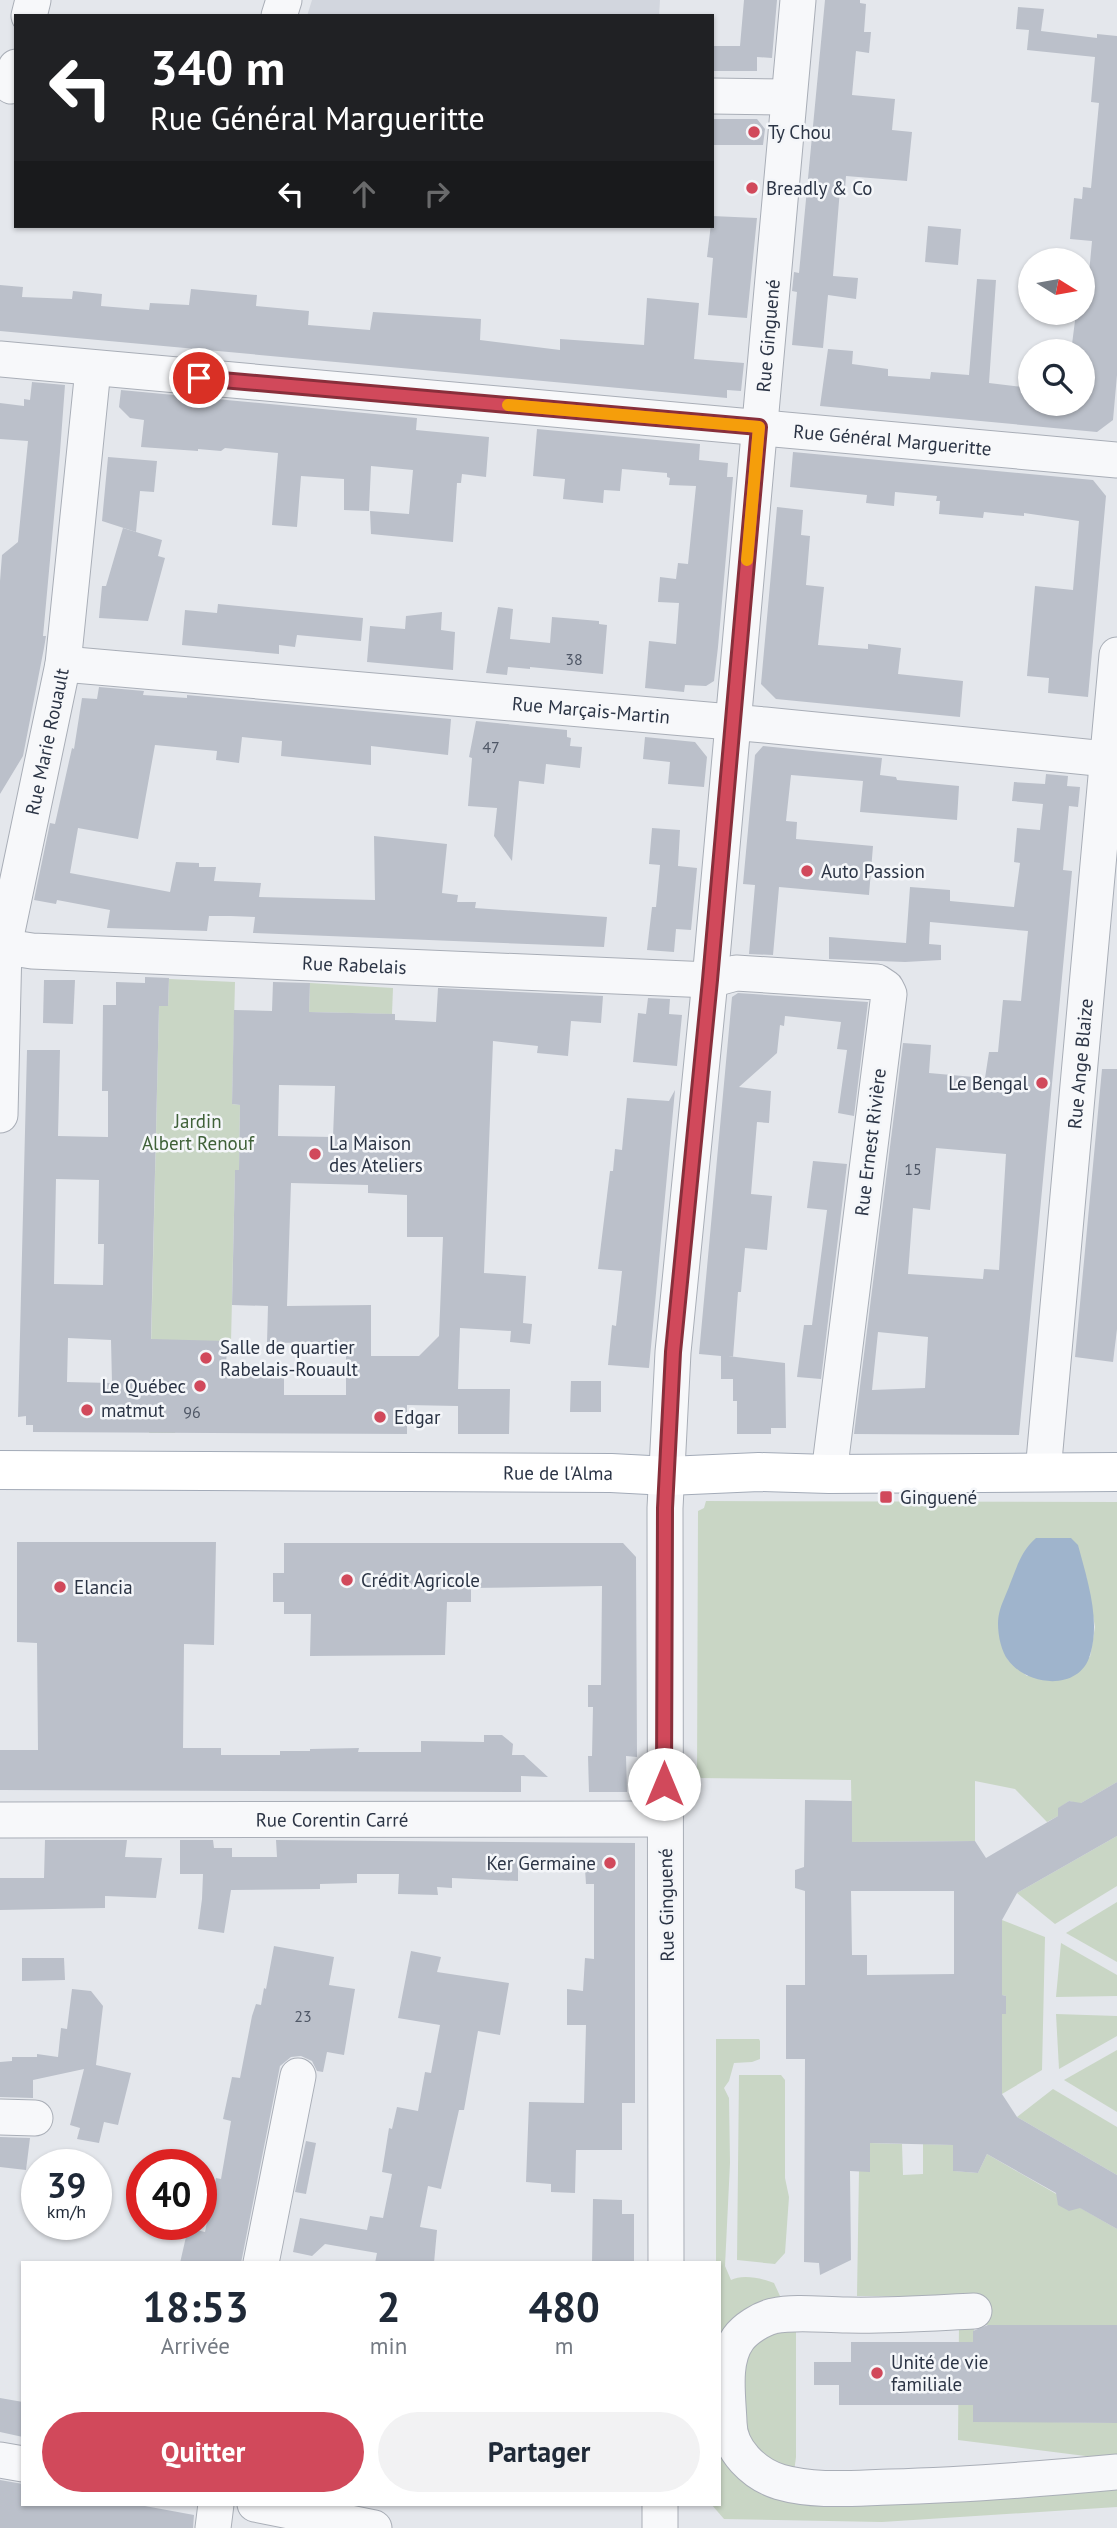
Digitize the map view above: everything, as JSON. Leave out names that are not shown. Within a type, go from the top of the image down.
[{"type":"main road","name":"Rue de l'Alma","points":[[0,1470],[611,1473],[668,1476],[759,1472],[1117,1472]]},
{"type":"street","name":"Rue Ginguené","points":[[666,2261],[665,1508],[673,1352],[710,980],[798,0]]},
{"type":"street","points":[[714,96],[788,97]]},
{"type":"street","name":"Rue Général Margueritte","points":[[0,359],[1117,460]]},
{"type":"street","name":"Rue Marie Rouault","points":[[0,1115],[2,946],[63,664],[93,369]]},
{"type":"street","name":"Rue Ange Blaize","points":[[1043,1472],[1112,760],[1117,655]]},
{"type":"street","name":"Rue Marçais-Martin","points":[[63,664],[732,722],[1112,760]]},
{"type":"street","name":"Rue Rabelais","points":[[2,946],[32,951],[710,980]]},
{"type":"street","name":"Rue Ernest Rivière","points":[[710,980],[736,973],[877,982],[886,988],[889,994],[829,1474]]},
{"type":"street","name":"Rue Corentin Carré","points":[[0,1820],[665,1819]]},
{"type":"street","points":[[261,2261],[298,2076]]},
{"type":"street","points":[[0,2117],[36,2118]]},
{"type":"street","points":[[974,2311],[772,2316],[752,2326],[738,2338],[731,2353],[728,2372],[729,2430],[738,2452],[756,2471],[777,2481],[801,2487],[830,2489],[958,2485],[1117,2473]]},
{"type":"street","points":[[0,2460],[21,2464]]},
{"type":"street","points":[[213,2528],[216,2506]]},
{"type":"street","points":[[265,2506],[374,2528]]},
{"type":"street","points":[[660,2506],[660,2528]]},
{"type":"shaded area","points":[[312,0],[660,0],[659,14],[308,14]]},
{"type":"green space","name":"Jardin Albert Renouf","points":[[169,979],[235,982],[232,1104],[240,1105],[239,1170],[235,1171],[231,1342],[227,1341],[175,1427],[175,1433],[149,1433],[159,1006],[168,1006]]},
{"type":"green space","points":[[310,983],[393,988],[392,1014],[309,1012]]},
{"type":"green space","points":[[706,1501],[1117,1502],[1117,1782],[1076,1806],[1069,1801],[1059,1808],[1060,1815],[1047,1822],[1015,1789],[975,1781],[975,1841],[852,1842],[851,1780],[697,1778],[698,1511],[704,1508]],"holes":[[[1086,1576],[1095,1627],[1090,1657],[1027,1676],[1008,1660],[999,1633]]]},
{"type":"green space","points":[[1117,1836],[1117,1886],[1055,1924],[1017,1893]]},
{"type":"green space","points":[[1117,1902],[1117,1962],[1066,1933]]},
{"type":"green space","points":[[1002,1920],[1045,1937],[1042,2070],[1002,2094],[1002,2014],[1006,2013],[1006,1996],[1002,1995]]},
{"type":"green space","points":[[1061,1943],[1117,1975],[1117,1996],[1056,1997]]},
{"type":"green space","points":[[1056,2014],[1117,2016],[1117,2036],[1059,2069]]},
{"type":"green space","points":[[716,2039],[759,2039],[760,2059],[734,2063],[724,2088],[729,2098],[730,2163],[725,2266],[731,2280],[746,2277],[764,2280],[774,2283],[780,2296],[796,2296],[722,2339],[721,2261],[716,2261]]},
{"type":"green space","points":[[1117,2050],[1117,2112],[1064,2080]]},
{"type":"green space","points":[[739,2075],[781,2075],[785,2080],[785,2178],[789,2197],[785,2253],[775,2264],[737,2260]]},
{"type":"green space","points":[[1053,2089],[1117,2127],[1117,2175],[1017,2117]]},
{"type":"green space","points":[[870,2143],[902,2144],[903,2175],[923,2174],[923,2144],[953,2145],[954,2171],[978,2173],[987,2154],[1117,2229],[1117,2325],[974,2325],[973,2421],[1117,2423],[1117,2460],[958,2440],[959,2325],[974,2297],[857,2296],[859,2171],[870,2169]]},
{"type":"green space","points":[[796,2320],[796,2457],[793,2480],[747,2455],[739,2363],[752,2343]]},
{"type":"green space","points":[[721,2374],[746,2478],[1117,2478],[1117,2507],[882,2522],[724,2519],[713,2506],[721,2506]]},
{"type":"water","points":[[1036,1538],[1071,1538],[1078,1545],[1089,1586],[1094,1628],[1090,1655],[1076,1675],[1065,1680],[1040,1680],[1017,1669],[1005,1656],[999,1638],[998,1619],[1001,1606],[1020,1560]]},
{"type":"building","points":[[744,0],[777,0],[772,58],[757,57],[757,71],[714,71],[714,46],[740,46]]},
{"type":"building","points":[[825,0],[860,0],[860,3],[866,4],[864,32],[871,32],[869,53],[856,51],[852,95],[895,99],[892,130],[912,132],[907,181],[846,176],[845,189],[840,189],[833,276],[858,278],[856,299],[828,295],[823,348],[792,345],[797,292],[792,291],[794,272],[799,273]]},
{"type":"building","points":[[1018,7],[1044,9],[1041,31],[1097,38],[1097,34],[1117,36],[1117,375],[1113,420],[1097,432],[820,406],[828,349],[853,351],[852,364],[888,369],[888,376],[930,379],[931,372],[969,375],[977,279],[996,280],[989,383],[1018,386],[1018,416],[1095,416],[1095,339],[1073,339],[1074,326],[1096,326],[1096,248],[1091,248],[1092,241],[1070,239],[1074,198],[1082,199],[1083,187],[1091,188],[1099,103],[1091,102],[1095,57],[1027,50],[1029,30],[1016,29]]},
{"type":"building","points":[[714,119],[757,119],[765,129],[763,145],[714,145]]},
{"type":"building","points":[[714,216],[757,218],[747,318],[708,315],[713,258],[707,257]]},
{"type":"building","points":[[928,226],[961,229],[958,265],[925,262]]},
{"type":"building","points":[[0,285],[23,287],[22,297],[72,299],[73,291],[102,294],[101,306],[149,310],[150,303],[189,305],[191,289],[257,295],[256,306],[309,311],[308,325],[370,330],[373,312],[481,319],[480,340],[560,350],[560,339],[644,345],[647,298],[699,303],[694,359],[744,363],[741,391],[727,390],[727,398],[0,331]]},
{"type":"building","points":[[32,382],[65,385],[43,636],[46,636],[23,756],[0,794],[2,555],[18,542],[28,441],[0,439],[0,403],[24,406],[24,399],[30,400]]},
{"type":"building","points":[[121,390],[417,418],[416,430],[489,437],[486,477],[462,474],[461,483],[457,483],[453,542],[371,534],[370,511],[409,514],[413,470],[371,466],[369,511],[344,510],[344,479],[301,476],[297,527],[272,525],[278,453],[225,448],[221,451],[198,451],[141,447],[144,420],[130,418],[119,407]]},
{"type":"building","points":[[537,429],[700,444],[699,460],[728,463],[727,477],[733,477],[714,681],[706,686],[685,685],[684,692],[645,688],[649,641],[676,644],[679,603],[658,602],[660,577],[676,579],[678,563],[688,564],[696,486],[669,485],[670,478],[667,473],[622,469],[620,491],[604,490],[603,503],[563,499],[565,479],[533,476]]},
{"type":"building","points":[[793,452],[1093,480],[1106,496],[1088,697],[1048,693],[1049,678],[1027,676],[1035,586],[1073,590],[1079,521],[1024,513],[1024,516],[984,512],[983,518],[939,514],[940,501],[936,501],[937,496],[895,492],[894,506],[866,503],[867,495],[790,487]]},
{"type":"building","points":[[108,457],[157,461],[154,492],[140,491],[136,532],[102,521]]},
{"type":"building","points":[[777,507],[803,510],[801,535],[810,536],[806,585],[824,587],[818,645],[868,649],[868,644],[901,648],[898,674],[963,681],[960,717],[776,699],[761,684]]},
{"type":"building","points":[[123,528],[162,540],[158,556],[165,558],[148,621],[99,618],[102,586],[106,586]]},
{"type":"building","points":[[218,604],[363,618],[361,641],[297,635],[295,647],[279,645],[279,654],[182,645],[185,610],[217,613]]},
{"type":"building","points":[[498,607],[513,609],[510,639],[550,643],[552,617],[599,621],[599,624],[607,625],[603,674],[530,667],[508,667],[507,675],[486,673]]},
{"type":"building","points":[[442,612],[441,630],[455,632],[453,670],[367,662],[370,626],[405,629],[406,616]]},
{"type":"building","points":[[99,687],[144,691],[143,695],[187,698],[187,695],[451,719],[448,755],[371,746],[371,765],[281,756],[282,741],[242,737],[239,763],[216,760],[217,751],[155,745],[138,839],[78,828],[70,873],[170,892],[176,862],[199,863],[199,867],[216,867],[214,881],[261,883],[259,897],[375,900],[374,836],[447,844],[442,893],[458,895],[457,902],[476,902],[475,908],[607,917],[604,947],[253,933],[255,917],[231,916],[209,916],[207,931],[107,928],[110,910],[57,900],[56,904],[34,900],[50,823],[55,824],[72,748],[74,749],[82,698],[97,699]]},
{"type":"building","points":[[476,721],[567,730],[567,737],[571,738],[570,746],[582,747],[580,768],[546,764],[544,784],[519,781],[512,861],[494,836],[497,808],[468,806],[472,758],[469,757]]},
{"type":"building","points":[[645,737],[695,742],[707,757],[704,787],[668,784],[670,762],[643,759]]},
{"type":"building","points":[[763,746],[882,758],[880,775],[896,777],[897,780],[959,786],[957,820],[860,812],[863,781],[791,775],[786,821],[797,822],[796,839],[873,846],[869,895],[779,887],[773,955],[749,954],[755,885],[743,884],[755,755]]},
{"type":"building","points":[[1046,774],[1068,776],[1067,786],[1080,787],[1078,807],[1069,806],[1063,870],[1072,871],[1019,1435],[854,1434],[903,1043],[931,1045],[929,1073],[985,1078],[989,1052],[998,1052],[1003,1000],[1021,1001],[1028,931],[930,922],[929,944],[941,945],[941,960],[905,962],[829,959],[829,937],[906,943],[910,887],[950,890],[950,901],[1014,907],[1020,863],[1014,862],[1017,828],[1040,830],[1043,804],[1012,801],[1014,782],[1045,784]],"holes":[[[936,1148],[1006,1154],[999,1270],[984,1269],[983,1279],[908,1274],[913,1208],[930,1210]],[[878,1332],[928,1337],[925,1388],[872,1390]]]},
{"type":"building","points":[[652,828],[680,830],[678,866],[697,868],[691,930],[676,929],[674,952],[647,950],[652,907],[656,907],[660,865],[649,864]]},
{"type":"building","points":[[145,977],[169,978],[168,1006],[159,1006],[151,1339],[227,1341],[226,1371],[284,1372],[284,1395],[346,1395],[346,1342],[267,1343],[268,1306],[232,1305],[235,1170],[239,1170],[240,1105],[232,1104],[234,1010],[272,1011],[273,982],[310,983],[309,1012],[395,1014],[395,1020],[436,1022],[438,988],[603,996],[601,1023],[571,1021],[568,1056],[537,1053],[538,1046],[493,1041],[484,1273],[526,1276],[523,1323],[532,1324],[530,1344],[510,1342],[511,1331],[460,1328],[458,1389],[510,1389],[509,1434],[458,1434],[458,1406],[407,1405],[407,1434],[33,1432],[33,1425],[26,1425],[26,1416],[18,1417],[27,1050],[60,1050],[58,1136],[108,1137],[108,1091],[102,1091],[103,1005],[116,1005],[116,982],[145,983]],"holes":[[[279,1085],[335,1086],[333,1137],[278,1136]],[[56,1179],[99,1180],[98,1244],[104,1244],[103,1285],[54,1284]],[[291,1183],[368,1185],[368,1193],[407,1195],[407,1237],[443,1237],[439,1336],[419,1356],[371,1356],[371,1305],[287,1306]],[[68,1338],[111,1340],[112,1383],[67,1382]]]},
{"type":"building","points":[[44,980],[75,980],[73,1024],[43,1023]]},
{"type":"building","points":[[738,993],[868,1002],[854,1116],[838,1113],[847,1050],[837,1049],[841,1022],[785,1016],[784,1026],[780,1025],[777,1053],[739,1087],[771,1091],[769,1123],[757,1122],[751,1194],[772,1196],[767,1250],[745,1248],[741,1292],[738,1292],[733,1357],[785,1363],[786,1428],[771,1428],[771,1434],[737,1434],[737,1401],[733,1401],[733,1379],[721,1379],[721,1356],[699,1354],[732,997]]},
{"type":"building","points":[[648,998],[670,999],[669,1014],[682,1015],[677,1066],[633,1062],[638,1013],[646,1014]]},
{"type":"building","points":[[1102,1069],[1117,1069],[1117,1329],[1113,1362],[1075,1357]]},
{"type":"building","points":[[675,1090],[649,1368],[608,1365],[612,1325],[616,1326],[622,1271],[598,1269],[610,1171],[613,1171],[615,1149],[622,1150],[627,1098],[669,1101]]},
{"type":"building","points":[[813,1161],[847,1164],[821,1379],[797,1377],[804,1325],[812,1325],[827,1210],[807,1208]]},
{"type":"building","points":[[571,1381],[601,1381],[601,1412],[570,1412]]},
{"type":"building","points":[[17,1542],[216,1542],[214,1645],[184,1644],[183,1748],[221,1748],[221,1755],[280,1755],[280,1751],[359,1748],[358,1752],[421,1752],[421,1741],[484,1742],[484,1735],[502,1735],[513,1744],[512,1755],[524,1755],[548,1777],[521,1776],[521,1792],[0,1790],[0,1750],[38,1750],[37,1643],[17,1642]]},
{"type":"building","points":[[284,1543],[623,1543],[636,1557],[637,1757],[626,1756],[627,1792],[589,1792],[588,1756],[592,1756],[593,1707],[588,1707],[588,1685],[601,1685],[602,1586],[471,1588],[471,1602],[447,1602],[445,1655],[310,1656],[311,1614],[284,1614],[284,1602],[273,1602],[273,1573],[284,1573]]},
{"type":"building","points":[[1117,1782],[1117,1836],[1017,1893],[1002,1920],[1002,1995],[1006,1996],[1006,2014],[1002,2014],[1002,2094],[1017,2117],[1117,2175],[1117,2229],[1080,2208],[1069,2211],[1058,2205],[1056,2193],[987,2154],[978,2173],[953,2171],[953,2145],[870,2143],[870,2172],[850,2171],[851,2260],[820,2275],[819,2263],[804,2262],[805,2059],[786,2059],[786,1985],[805,1985],[805,1891],[795,1888],[795,1870],[804,1867],[805,1800],[852,1801],[852,1842],[975,1841],[986,1858],[1058,1816],[1058,1808],[1069,1801],[1081,1803]],"holes":[[[851,1891],[954,1891],[954,1974],[867,1975],[867,1955],[852,1955]]]},
{"type":"building","points":[[45,1840],[127,1840],[125,1857],[162,1858],[156,1898],[105,1896],[105,1908],[0,1910],[0,1878],[44,1878]]},
{"type":"building","points":[[180,1840],[213,1840],[214,1848],[232,1848],[232,1857],[277,1857],[276,1840],[635,1843],[635,2103],[622,2103],[622,2150],[576,2150],[575,2193],[551,2192],[551,2184],[526,2182],[529,2102],[584,2103],[586,2025],[567,2025],[567,1989],[583,1991],[585,1958],[594,1959],[594,1884],[586,1884],[585,1869],[518,1869],[518,1881],[452,1878],[452,1888],[437,1887],[438,1895],[398,1894],[399,1874],[357,1874],[357,1883],[320,1884],[320,1889],[231,1890],[224,1933],[198,1929],[203,1874],[180,1874]]},
{"type":"building","points":[[274,1946],[334,1957],[329,1985],[355,1989],[344,2055],[327,2052],[323,2072],[317,2071],[312,2061],[301,2056],[291,2057],[280,2066],[241,2261],[180,2261],[185,2240],[217,2240],[217,2178],[221,2179],[231,2121],[223,2119],[232,2077],[240,2078],[252,2016],[256,2004],[261,2005],[264,1988],[266,1989]]},
{"type":"building","points":[[411,1951],[441,1957],[437,1972],[509,1983],[500,2035],[478,2031],[464,2110],[459,2110],[441,2189],[428,2186],[420,2227],[437,2230],[434,2261],[375,2261],[377,2253],[325,2244],[312,2256],[293,2252],[300,2218],[367,2230],[370,2216],[383,2218],[392,2174],[382,2172],[389,2128],[392,2129],[397,2107],[418,2111],[425,2072],[431,2073],[440,2025],[398,2018]]},
{"type":"building","points":[[22,1958],[64,1958],[65,1980],[22,1981]]},
{"type":"building","points":[[72,1989],[91,1991],[103,2006],[96,2065],[131,2073],[118,2125],[104,2122],[99,2143],[77,2139],[80,2128],[70,2125],[84,2069],[33,2080],[33,2098],[0,2097],[0,2062],[12,2061],[12,2057],[37,2057],[37,2054],[58,2057],[61,2028],[67,2029]]},
{"type":"building","points":[[0,2137],[30,2138],[29,2149],[21,2149],[21,2169],[0,2167]]},
{"type":"building","points":[[306,2141],[316,2143],[306,2194],[295,2192]]},
{"type":"building","points":[[593,2199],[622,2200],[622,2214],[634,2214],[634,2261],[592,2261]]},
{"type":"building","points":[[988,2325],[1117,2325],[1117,2423],[973,2422],[973,2405],[839,2405],[839,2385],[814,2385],[814,2362],[851,2362],[851,2342],[973,2342],[973,2331]]},
{"type":"building","points":[[0,2398],[21,2402],[21,2437],[0,2432]]},
{"type":"building","points":[[0,2480],[21,2484],[21,2506],[145,2506],[194,2515],[193,2528],[0,2528]]},
{"type":"slow traffic","points":[[508,405],[759,427],[747,560]]},
{"type":"place","name":"Ty Chou","points":[[754,132]]},
{"type":"place","name":"Breadly & Co","points":[[752,188]]},
{"type":"place","name":"Auto Passion","points":[[807,871]]},
{"type":"place","name":"Le Bengal","points":[[1042,1083]]},
{"type":"place","name":"La Maison des Ateliers","points":[[315,1154]]},
{"type":"place","name":"Salle de quartier Rabelais-Rouault","points":[[206,1358]]},
{"type":"place","name":"Le Québec","points":[[200,1386]]},
{"type":"place","name":"matmut","points":[[87,1410]]},
{"type":"place","name":"Edgar","points":[[380,1417]]},
{"type":"place","name":"Ginguené","points":[[886,1497]]},
{"type":"place","name":"Crédit Agricole","points":[[347,1580]]},
{"type":"place","name":"Elancia","points":[[60,1587]]},
{"type":"place","name":"Ker Germaine","points":[[610,1863]]},
{"type":"place","name":"Unité de vie familiale","points":[[877,2373]]},
{"type":"route","points":[[199,378],[759,427],[710,980],[673,1352],[665,1508],[664,1784]]}]
